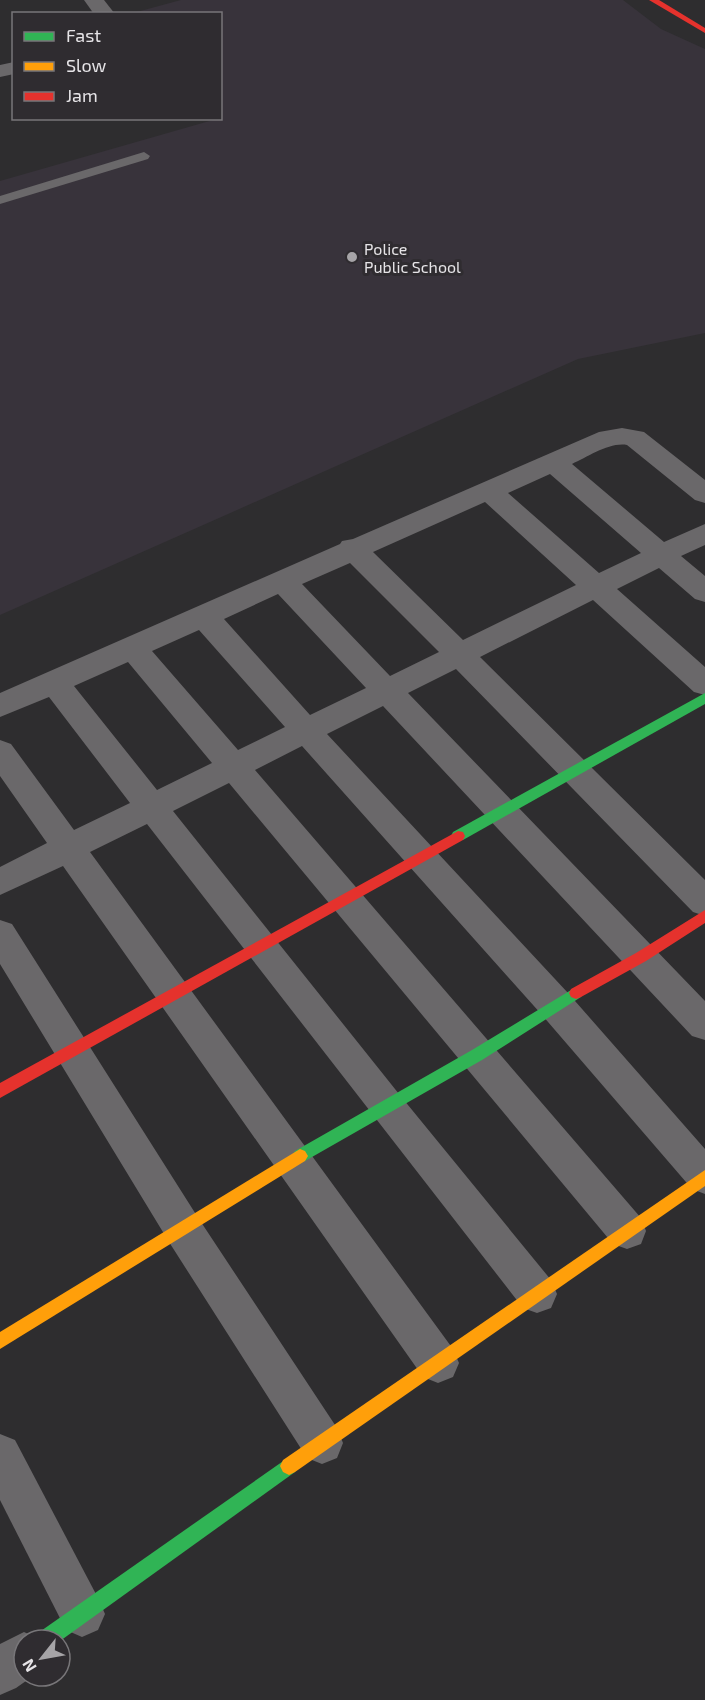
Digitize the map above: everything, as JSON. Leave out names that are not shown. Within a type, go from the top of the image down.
[{"type":"street","points":[[94,0],[103,12]]},
{"type":"street","points":[[653,0],[705,31]]},
{"type":"street","points":[[679,0],[705,15]]},
{"type":"street","points":[[0,706],[205,616],[352,548],[608,438],[622,436],[635,438],[705,494]]},
{"type":"street","points":[[553,462],[705,592]]},
{"type":"street","points":[[488,490],[705,684]]},
{"type":"street","points":[[0,882],[705,533]]},
{"type":"street","points":[[352,548],[576,770],[705,902]]},
{"type":"street","points":[[282,581],[705,1025]]},
{"type":"street","points":[[62,1628],[322,1443],[705,1177],[555,1004],[420,858],[205,616]]},
{"type":"street","points":[[133,648],[627,1231]]},
{"type":"street","points":[[54,682],[386,1106],[537,1294]]},
{"type":"street","points":[[0,1091],[72,1053],[705,698]]},
{"type":"street","points":[[0,752],[438,1363]]},
{"type":"street","points":[[0,1341],[292,1161],[477,1055],[555,1004],[640,957],[705,916]]},
{"type":"street","points":[[0,934],[183,1229],[322,1443]]},
{"type":"street","points":[[0,1455],[82,1614]]},
{"type":"lane","points":[[0,200],[144,156]]},
{"type":"shaded area","name":"Police Public School","points":[[181,0],[623,0],[661,29],[705,49],[705,333],[578,359],[0,615],[0,181],[213,120],[222,120],[222,12],[137,12]]},
{"type":"traffic: fast","points":[[458,836],[705,698]]},
{"type":"traffic: fast","points":[[300,1156],[477,1055],[576,993]]},
{"type":"traffic: fast","points":[[62,1628],[289,1466]]},
{"type":"traffic: slow","points":[[0,1341],[300,1156]]},
{"type":"traffic: slow","points":[[289,1466],[705,1177]]},
{"type":"traffic: jam","points":[[653,0],[705,31]]},
{"type":"traffic: jam","points":[[0,1091],[458,836]]},
{"type":"traffic: jam","points":[[576,993],[641,957],[705,916]]},
{"type":"place","name":"Police Public School","points":[[352,257]]}]
